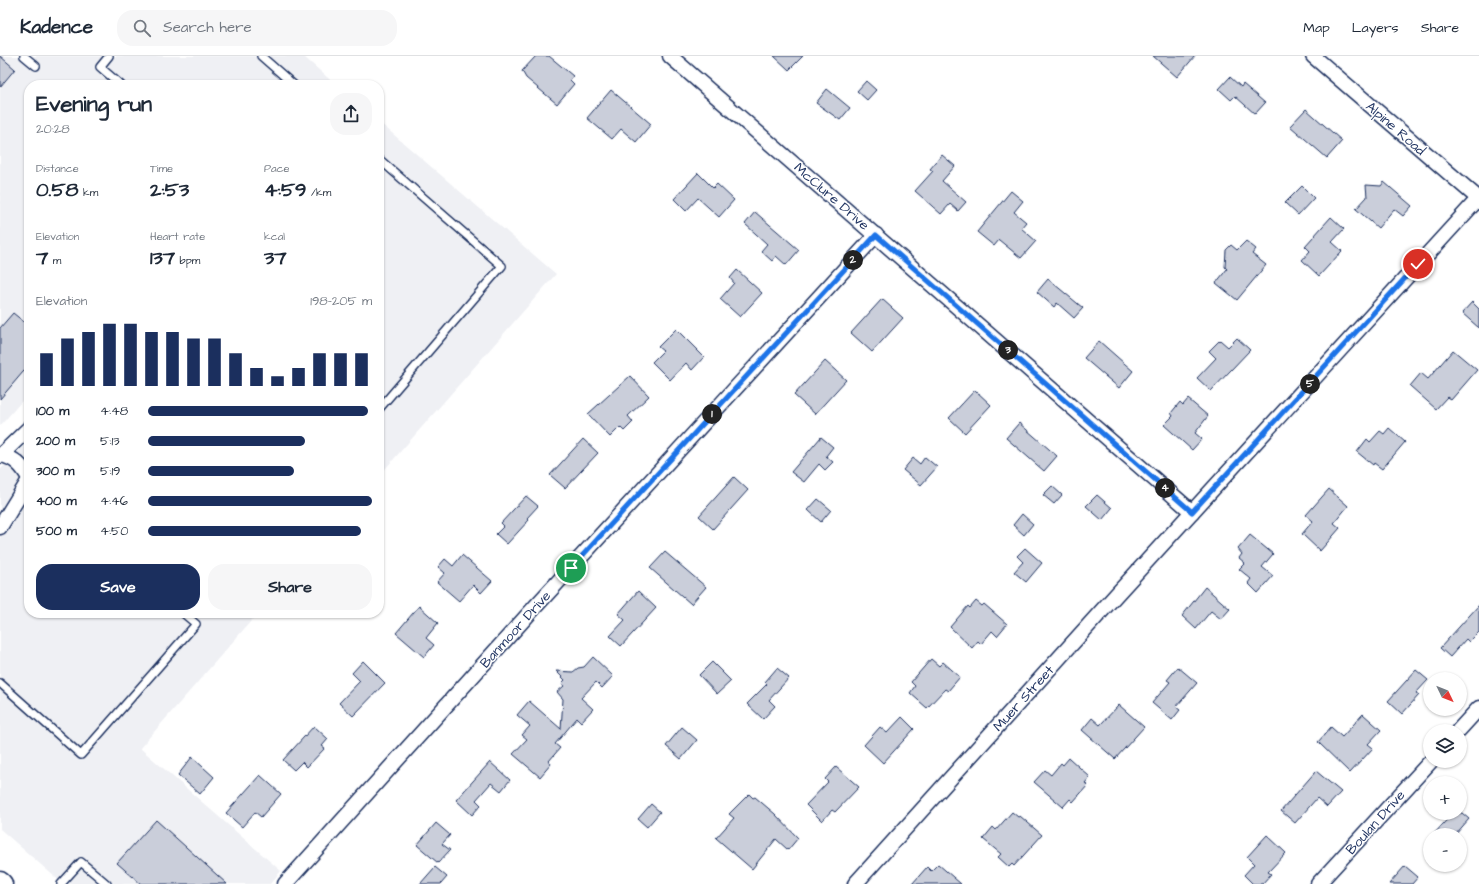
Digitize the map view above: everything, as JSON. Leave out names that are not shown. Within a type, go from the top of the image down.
[{"type":"street","name":"McClure Drive","points":[[670,56],[1192,512]]},
{"type":"street","name":"Alpine Road","points":[[1313,56],[1478,199]]},
{"type":"street","name":"Muer Street","points":[[855,884],[1478,199]]},
{"type":"street","name":"Banmoor Drive","points":[[285,884],[540,601],[876,235]]},
{"type":"street","points":[[0,455],[24,433]]},
{"type":"street","points":[[0,455],[10,457],[24,470]]},
{"type":"street","points":[[0,527],[24,487]]},
{"type":"street","points":[[1464,724],[1479,708]]},
{"type":"street","name":"Boulan Drive","points":[[1318,884],[1425,768]]},
{"type":"lane","points":[[24,56],[36,66]]},
{"type":"lane","points":[[110,56],[100,67],[116,80]]},
{"type":"lane","points":[[261,56],[288,80]]},
{"type":"lane","points":[[384,163],[502,266],[384,403]]},
{"type":"lane","points":[[0,683],[82,755],[196,624],[189,618]]},
{"type":"lane","points":[[61,884],[81,862],[106,884]]},
{"type":"shaded area","points":[[0,56],[303,56],[330,80],[24,80],[24,399],[0,426]]},
{"type":"shaded area","points":[[384,126],[556,274],[384,470]]},
{"type":"shaded area","points":[[24,446],[24,618],[254,618],[140,748],[281,871],[270,884],[63,884],[0,829],[0,470]]},
{"type":"building","points":[[0,56],[15,69],[0,87]]},
{"type":"building","points":[[536,56],[549,56],[573,76],[570,80],[574,84],[557,104],[526,78],[522,71]]},
{"type":"building","points":[[774,56],[803,56],[789,70]]},
{"type":"building","points":[[1153,56],[1195,56],[1177,77]]},
{"type":"building","points":[[1230,77],[1241,87],[1243,84],[1265,103],[1255,114],[1235,96],[1231,100],[1219,89]]},
{"type":"building","points":[[866,81],[876,90],[867,100],[857,91]]},
{"type":"building","points":[[827,89],[850,108],[840,120],[816,103]]},
{"type":"building","points":[[611,90],[651,124],[636,142],[621,129],[612,139],[587,118]]},
{"type":"building","points":[[1306,109],[1342,141],[1327,158],[1290,126]]},
{"type":"building","points":[[942,155],[955,166],[942,181],[966,202],[958,211],[950,204],[941,214],[915,191],[933,171],[930,169]]},
{"type":"building","points":[[698,173],[713,188],[717,184],[734,200],[719,217],[698,198],[686,211],[674,199]]},
{"type":"building","points":[[1384,182],[1412,206],[1403,216],[1394,209],[1378,228],[1356,209],[1367,197],[1366,185],[1381,186]]},
{"type":"building","points":[[1302,186],[1314,198],[1298,215],[1285,203]]},
{"type":"building","points":[[1011,191],[1023,201],[1014,212],[1026,222],[1021,228],[1036,241],[1021,258],[999,240],[994,246],[977,232]]},
{"type":"building","points":[[755,212],[799,250],[786,265],[776,256],[772,261],[761,251],[767,244],[745,224]]},
{"type":"building","points":[[1331,217],[1344,229],[1332,242],[1342,251],[1319,276],[1302,260],[1310,251],[1305,246]]},
{"type":"building","points":[[1246,241],[1256,249],[1252,254],[1266,265],[1237,300],[1216,283],[1227,269],[1225,267],[1226,250],[1231,245],[1237,250]]},
{"type":"building","points":[[737,270],[762,293],[740,317],[720,299],[734,283],[730,278]]},
{"type":"building","points":[[1048,279],[1083,308],[1074,318],[1057,303],[1054,307],[1037,292]]},
{"type":"building","points":[[882,299],[903,318],[872,352],[851,333]]},
{"type":"building","points":[[1472,302],[1479,309],[1479,328],[1462,313]]},
{"type":"building","points":[[13,313],[24,322],[24,371],[0,399],[0,328]]},
{"type":"building","points":[[676,329],[704,357],[692,370],[686,363],[670,380],[652,362],[663,351],[658,347]]},
{"type":"building","points":[[1237,338],[1250,350],[1211,391],[1197,378],[1216,358],[1209,351],[1220,340],[1228,347]]},
{"type":"building","points":[[1099,341],[1133,371],[1119,388],[1084,358]]},
{"type":"building","points":[[1453,350],[1477,370],[1451,400],[1447,397],[1436,409],[1410,386],[1421,373],[1428,379]]},
{"type":"building","points":[[825,361],[846,380],[815,414],[794,395]]},
{"type":"building","points":[[630,376],[649,396],[628,416],[633,422],[624,431],[620,427],[610,437],[588,414]]},
{"type":"building","points":[[975,390],[991,405],[965,433],[949,418]]},
{"type":"building","points":[[1188,399],[1208,416],[1195,433],[1202,439],[1192,450],[1164,425],[1173,416],[1171,413],[1180,402],[1183,405]]},
{"type":"building","points":[[1019,423],[1057,456],[1044,471],[1006,438]]},
{"type":"building","points":[[1389,428],[1405,442],[1382,469],[1374,463],[1373,465],[1357,452],[1367,439],[1370,442],[1380,431],[1384,434]]},
{"type":"building","points":[[821,437],[833,447],[826,456],[833,462],[825,470],[819,464],[804,482],[791,472]]},
{"type":"building","points":[[583,439],[598,453],[565,488],[550,475]]},
{"type":"building","points":[[925,457],[937,467],[921,485],[903,470],[913,458],[920,464]]},
{"type":"building","points":[[734,477],[748,490],[713,529],[699,516]]},
{"type":"building","points":[[1052,486],[1062,495],[1054,504],[1043,495]]},
{"type":"building","points":[[1329,489],[1348,506],[1334,523],[1340,528],[1320,551],[1302,534],[1313,521],[1306,515]]},
{"type":"building","points":[[1097,495],[1112,508],[1102,520],[1086,506]]},
{"type":"building","points":[[526,496],[538,506],[527,518],[529,520],[507,544],[496,534],[504,526],[501,523]]},
{"type":"building","points":[[818,499],[831,510],[821,522],[808,510]]},
{"type":"building","points":[[1022,514],[1033,524],[1024,535],[1013,525]]},
{"type":"building","points":[[1250,535],[1273,554],[1262,567],[1273,576],[1258,593],[1248,583],[1251,579],[1239,569],[1245,563],[1239,558],[1242,554],[1238,549]]},
{"type":"building","points":[[1025,548],[1042,563],[1026,582],[1014,572],[1023,562],[1017,556]]},
{"type":"building","points":[[665,552],[706,587],[691,604],[650,568]]},
{"type":"building","points":[[462,555],[492,581],[481,593],[473,585],[459,601],[437,582],[445,573],[438,567],[445,559],[453,566]]},
{"type":"building","points":[[1205,587],[1230,609],[1221,619],[1211,611],[1196,629],[1182,616]]},
{"type":"building","points":[[638,591],[656,608],[621,646],[610,636],[625,620],[618,614]]},
{"type":"building","points":[[976,601],[982,606],[984,604],[1007,624],[997,636],[992,631],[981,644],[978,641],[972,648],[950,627],[968,606],[970,608]]},
{"type":"building","points":[[1479,605],[1479,632],[1469,642],[1466,639],[1450,657],[1440,648]]},
{"type":"building","points":[[419,606],[438,623],[426,638],[434,645],[424,657],[396,633]]},
{"type":"building","points":[[593,657],[613,676],[602,688],[596,682],[581,698],[593,709],[581,722],[577,718],[555,744],[560,748],[549,761],[551,764],[540,777],[513,754],[527,739],[522,735],[530,726],[517,715],[529,701],[561,729],[563,699],[557,692],[564,686],[562,683],[565,680],[556,671],[573,672],[578,668],[584,667]]},
{"type":"building","points":[[931,659],[939,666],[943,662],[960,677],[948,691],[945,689],[927,708],[910,693],[915,686],[911,682]]},
{"type":"building","points":[[363,661],[385,683],[353,716],[339,703],[360,681],[352,673]]},
{"type":"building","points":[[712,662],[731,681],[717,694],[699,675]]},
{"type":"building","points":[[1178,667],[1197,683],[1176,707],[1180,710],[1172,720],[1152,703],[1170,682],[1167,680]]},
{"type":"building","points":[[777,668],[789,678],[769,700],[775,706],[763,719],[747,704],[767,684],[765,682]]},
{"type":"building","points":[[1416,670],[1423,676],[1423,685],[1416,693],[1419,695],[1402,714],[1388,701]]},
{"type":"building","points":[[1119,705],[1144,727],[1115,759],[1082,730],[1092,718],[1100,725]]},
{"type":"building","points":[[1363,714],[1381,730],[1368,744],[1373,748],[1350,773],[1318,742],[1331,727],[1342,737]]},
{"type":"building","points":[[902,717],[914,729],[883,763],[864,745],[880,727],[887,733]]},
{"type":"building","points":[[314,726],[328,739],[322,746],[325,748],[307,767],[302,762],[294,770],[283,760]]},
{"type":"building","points":[[682,727],[697,740],[681,759],[666,746]]},
{"type":"building","points":[[192,757],[214,777],[200,794],[178,775]]},
{"type":"building","points":[[1069,758],[1090,777],[1085,783],[1088,785],[1073,802],[1070,799],[1063,807],[1034,782],[1045,770],[1051,775],[1061,763],[1063,765]]},
{"type":"building","points":[[490,762],[510,780],[501,791],[491,783],[476,800],[481,805],[472,815],[456,800]]},
{"type":"building","points":[[836,767],[859,787],[835,812],[832,810],[822,821],[806,805],[828,782],[825,779]]},
{"type":"building","points":[[1316,771],[1341,792],[1327,807],[1317,798],[1295,823],[1281,811]]},
{"type":"building","points":[[260,775],[281,794],[261,817],[255,812],[242,827],[226,813]]},
{"type":"building","points":[[749,794],[753,798],[755,797],[775,814],[798,838],[788,850],[776,839],[752,869],[716,838],[734,818],[729,814]]},
{"type":"building","points":[[651,804],[660,812],[647,827],[638,819]]},
{"type":"building","points":[[1012,812],[1018,817],[1020,816],[1042,835],[1014,866],[1012,864],[1009,867],[998,857],[1001,854],[983,839],[993,827],[996,830]]},
{"type":"building","points":[[1467,817],[1469,819],[1461,828],[1439,828],[1447,820],[1467,820]]},
{"type":"building","points":[[156,820],[227,884],[141,884],[117,863]]},
{"type":"building","points":[[436,823],[450,835],[442,844],[450,850],[438,863],[417,845]]},
{"type":"building","points":[[1267,835],[1286,853],[1268,872],[1271,874],[1262,884],[1253,884],[1244,875],[1254,864],[1247,857]]},
{"type":"building","points":[[938,864],[961,884],[912,884],[927,867],[931,871]]},
{"type":"building","points":[[1405,866],[1418,877],[1412,884],[1389,884]]},
{"type":"building","points":[[435,867],[447,877],[441,884],[420,884]]},
{"type":"route","points":[[571,568],[876,235],[1192,512],[1418,264]]}]
